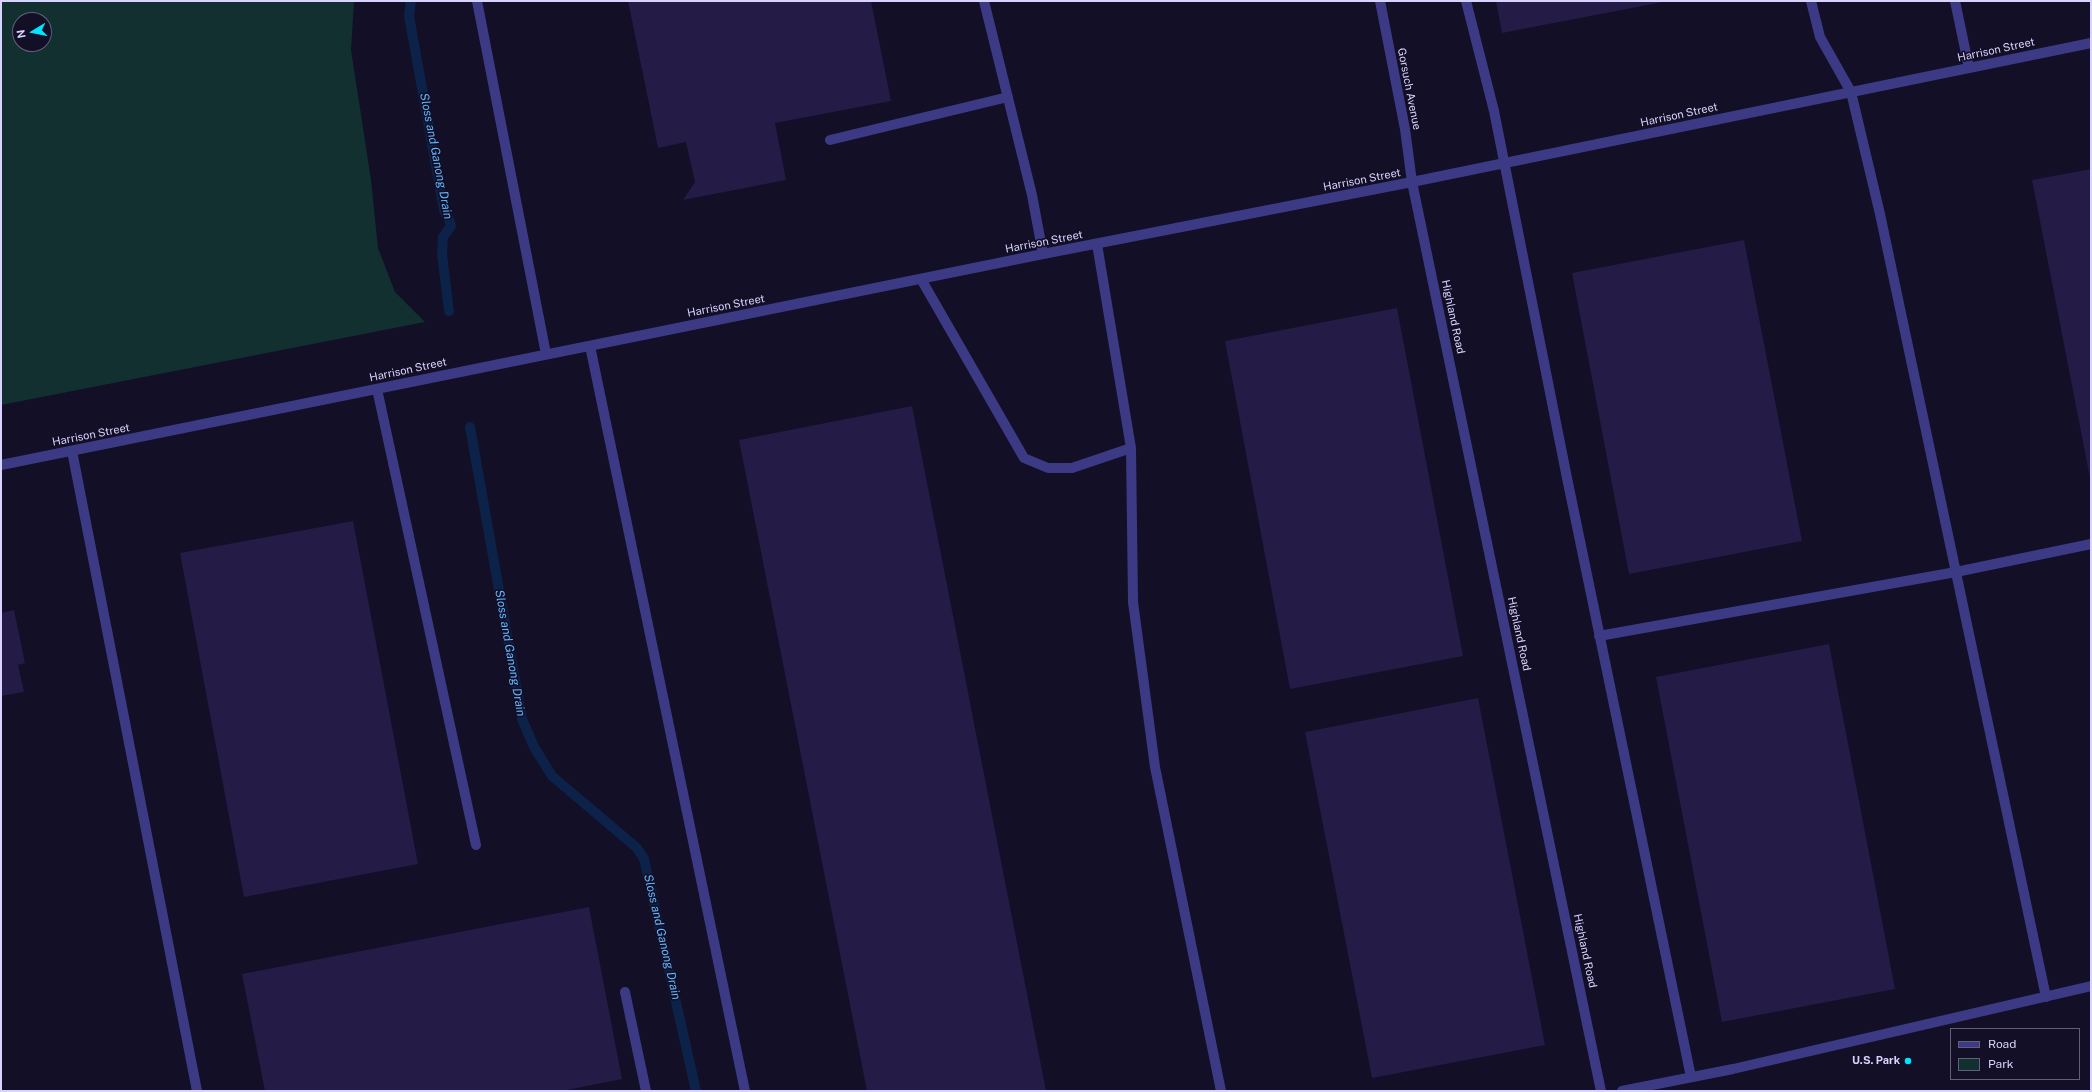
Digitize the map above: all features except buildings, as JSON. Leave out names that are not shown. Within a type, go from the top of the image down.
[{"type":"street","points":[[477,1],[546,354]]},
{"type":"street","points":[[984,1],[1032,195],[1043,254]]},
{"type":"street","name":"Gorsuch Avenue","points":[[1380,1],[1405,129],[1412,182]]},
{"type":"street","points":[[1466,1],[1494,111],[1505,163],[1599,636],[1691,1077]]},
{"type":"street","points":[[1811,1],[1820,37],[1851,92],[1880,214],[2046,996]]},
{"type":"street","points":[[1955,1],[1969,68]]},
{"type":"street","name":"Harrison Street","points":[[1,465],[1043,254],[1412,182],[2091,43]]},
{"type":"street","points":[[830,140],[1008,97]]},
{"type":"street","name":"Highland Road","points":[[1412,182],[1601,1091]]},
{"type":"street","points":[[1097,244],[1131,448],[1133,602],[1155,767],[1221,1091]]},
{"type":"street","points":[[921,279],[1024,458],[1048,468],[1072,468],[1131,448]]},
{"type":"street","points":[[590,346],[745,1091]]},
{"type":"street","points":[[377,390],[476,846]]},
{"type":"street","points":[[72,451],[197,1091]]},
{"type":"street","points":[[1599,636],[1956,572],[2091,544]]},
{"type":"street","points":[[1622,1091],[1691,1077],[2091,986]]},
{"type":"street","points":[[625,992],[646,1091]]},
{"type":"green space","points":[[1,1],[354,1],[351,50],[371,180],[378,248],[395,292],[425,322],[1,405]]},
{"type":"waterway","name":"Sloss and Ganong Drain","points":[[411,1],[409,16],[444,210],[451,226],[443,237],[442,254],[449,311]]},
{"type":"waterway","name":"Sloss and Ganong Drain","points":[[470,427],[522,719],[534,747],[552,776],[637,848],[644,859],[696,1091]]},
{"type":"place","name":"U.S. Park","points":[[1908,1061]]}]
